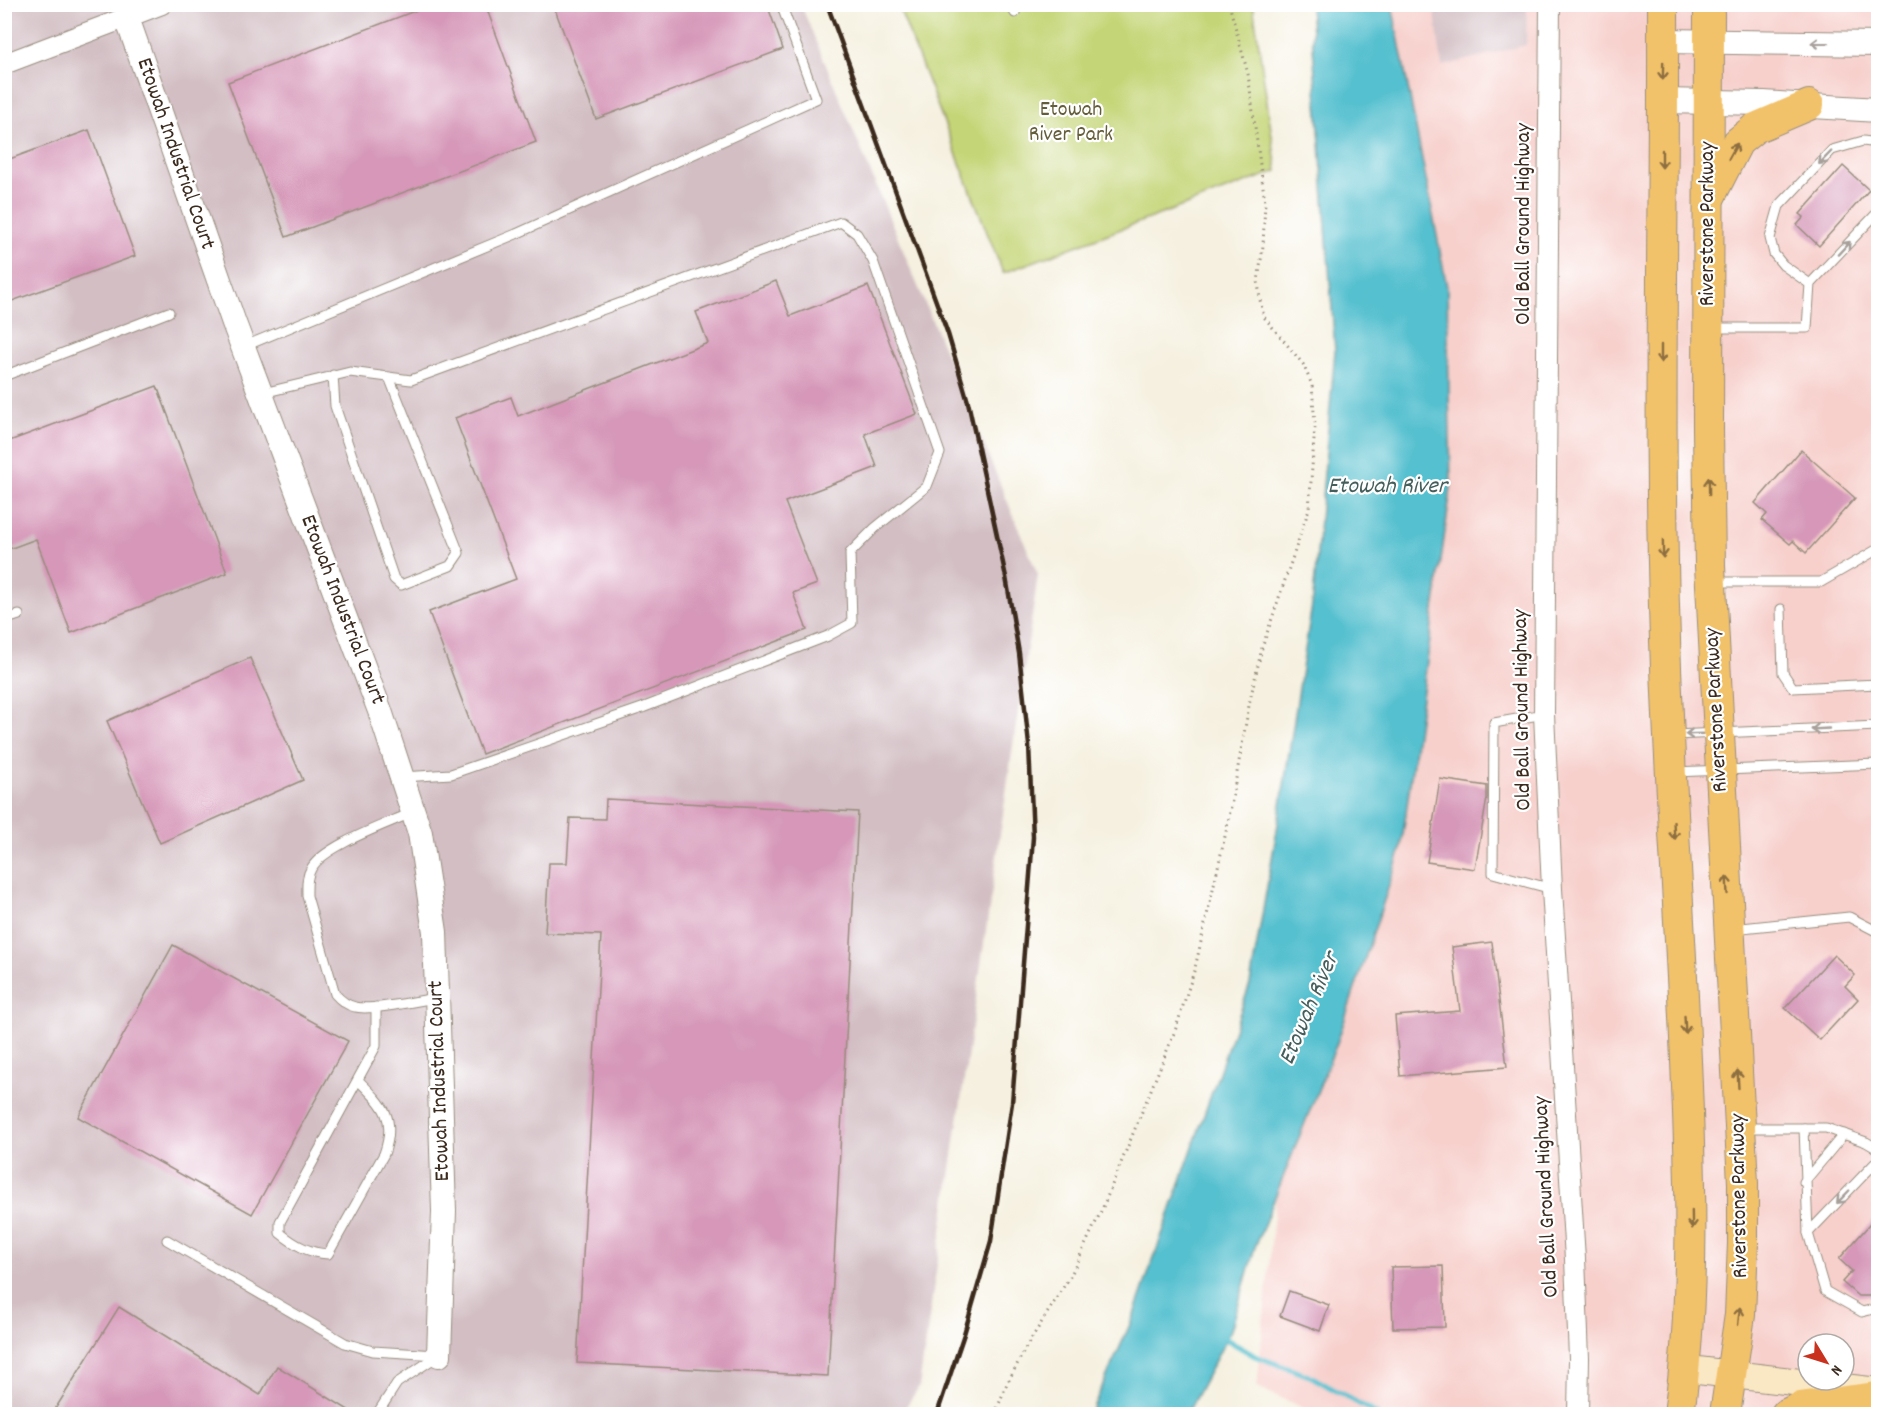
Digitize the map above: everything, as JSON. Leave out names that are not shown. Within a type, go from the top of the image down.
[{"type":"main road","name":"Riverstone Parkway","points":[[1663,4],[1661,420],[1663,555],[1692,1231],[1685,1369],[1679,1414]]},
{"type":"main road","name":"Riverstone Parkway","points":[[1709,4],[1707,101],[1711,582],[1740,1128],[1743,1243],[1740,1315],[1725,1414]]},
{"type":"main road","points":[[1708,203],[1738,142],[1755,129],[1809,105]]},
{"type":"main road","points":[[1685,1369],[1878,1391]]},
{"type":"main road","points":[[1786,1414],[1801,1407],[1878,1397]]},
{"type":"street","points":[[4,64],[125,15],[162,4]]},
{"type":"street","name":"Old Ball Ground Highway","points":[[1550,4],[1544,714],[1580,1358],[1578,1414]]},
{"type":"street","name":"Etowah Industrial Court","points":[[125,15],[243,347],[380,711],[420,833],[435,932],[438,998],[444,1211],[439,1355]]},
{"type":"street","points":[[1663,41],[1878,44]]},
{"type":"street","points":[[1663,101],[1809,105],[1878,110]]},
{"type":"lane","points":[[243,347],[516,234],[816,99],[781,4]]},
{"type":"lane","points":[[1010,4],[1015,13]]},
{"type":"lane","points":[[1810,284],[1783,265],[1774,254],[1770,238],[1779,206],[1832,150],[1863,141],[1878,143]]},
{"type":"lane","points":[[1708,328],[1807,328],[1810,284],[1878,212]]},
{"type":"lane","points":[[260,393],[350,372],[411,380],[841,222],[857,234],[873,261],[940,453],[927,486],[875,528],[850,553],[852,623],[828,636],[653,704],[462,771],[451,774],[402,777]]},
{"type":"lane","points":[[4,376],[169,312]]},
{"type":"lane","points":[[333,375],[335,406],[394,579],[401,585],[450,566],[459,554],[389,376]]},
{"type":"lane","points":[[1711,582],[1821,582],[1878,549]]},
{"type":"lane","points":[[1781,609],[1783,673],[1793,688],[1878,684]]},
{"type":"lane","points":[[4,620],[19,615]]},
{"type":"lane","points":[[1544,714],[1494,723],[1493,873],[1552,889]]},
{"type":"lane","points":[[1669,735],[1878,726]]},
{"type":"lane","points":[[1671,772],[1878,764]]},
{"type":"lane","points":[[414,812],[329,850],[311,868],[307,880],[307,896],[335,994],[340,1001],[354,1007],[438,998]]},
{"type":"lane","points":[[1730,930],[1849,917],[1878,932]]},
{"type":"lane","points":[[358,1080],[379,1101],[386,1112],[390,1138],[384,1154],[328,1254],[315,1253],[291,1243],[280,1233],[280,1222],[376,1046],[376,1006]]},
{"type":"lane","points":[[1740,1128],[1826,1128],[1866,1142],[1878,1149]]},
{"type":"lane","points":[[1804,1128],[1804,1182],[1808,1233],[1825,1291],[1862,1312],[1878,1308]]},
{"type":"lane","points":[[1804,1182],[1844,1134]]},
{"type":"lane","points":[[1808,1233],[1878,1160]]},
{"type":"lane","points":[[167,1240],[345,1343],[374,1351],[439,1355]]},
{"type":"lane","points":[[377,1414],[397,1383],[439,1355]]},
{"type":"path","points":[[995,1414],[1024,1349],[1071,1275],[1103,1207],[1175,1030],[1195,968],[1262,648],[1309,509],[1315,426],[1312,385],[1303,364],[1264,317],[1260,300],[1258,281],[1263,246],[1265,202],[1248,74],[1229,4]]},
{"type":"shaded area","points":[[5,5],[801,5],[1038,575],[919,1387],[901,1414],[5,1414]]},
{"type":"shaded area","points":[[1370,5],[1878,5],[1878,1414],[1316,1414],[1257,1387],[1300,951]]},
{"type":"shaded area","points":[[1434,5],[1527,5],[1526,45],[1442,66]]},
{"type":"green space","name":"Etowah River Park","points":[[898,5],[1253,5],[1277,171],[1003,273]]},
{"type":"water","name":"Etowah River","points":[[1310,5],[1392,5],[1447,287],[1451,488],[1401,849],[1337,1043],[1255,1247],[1231,1330],[1187,1414],[1090,1414],[1132,1320],[1250,984],[1278,824],[1313,598],[1335,351]]},
{"type":"building","points":[[433,4],[485,4],[536,142],[286,237],[228,82]]},
{"type":"building","points":[[553,4],[767,4],[783,49],[596,119]]},
{"type":"building","points":[[89,130],[135,256],[4,304],[4,161]]},
{"type":"building","points":[[1843,166],[1869,190],[1819,246],[1797,225],[1804,217],[1800,214]]},
{"type":"building","points":[[776,281],[790,316],[868,286],[917,414],[865,434],[877,467],[785,502],[817,584],[793,593],[807,630],[482,754],[429,612],[516,579],[455,418],[511,397],[518,416],[708,343],[696,312]]},
{"type":"building","points":[[157,386],[227,573],[71,633],[36,539],[4,551],[4,443]]},
{"type":"building","points":[[1801,450],[1855,498],[1806,553],[1793,541],[1790,544],[1762,520],[1767,514],[1755,503]]},
{"type":"building","points":[[250,658],[303,780],[160,843],[107,721]]},
{"type":"building","points":[[1440,779],[1487,786],[1475,869],[1427,862]]},
{"type":"building","points":[[606,799],[858,812],[828,1376],[577,1363],[601,935],[545,933],[549,863],[567,863],[570,818],[605,819]]},
{"type":"building","points":[[1492,942],[1507,1067],[1400,1076],[1395,1016],[1460,1011],[1452,947]]},
{"type":"building","points":[[173,945],[348,1041],[252,1214],[78,1117]]},
{"type":"building","points":[[1834,955],[1855,975],[1845,986],[1858,999],[1820,1040],[1785,1008]]},
{"type":"building","points":[[1878,1215],[1878,1296],[1858,1296],[1842,1282],[1852,1271],[1839,1259]]},
{"type":"building","points":[[1443,1266],[1445,1327],[1393,1328],[1391,1267]]},
{"type":"building","points":[[1289,1291],[1329,1305],[1320,1331],[1280,1316]]},
{"type":"building","points":[[119,1307],[260,1395],[277,1366],[355,1414],[52,1414]]},
{"type":"waterway","points":[[1226,1339],[1255,1356],[1312,1377],[1377,1414]]},
{"type":"railway","points":[[827,4],[948,334],[968,402],[1006,577],[1019,653],[1029,745],[1033,837],[1012,1103],[991,1241],[964,1334],[937,1414]]}]
